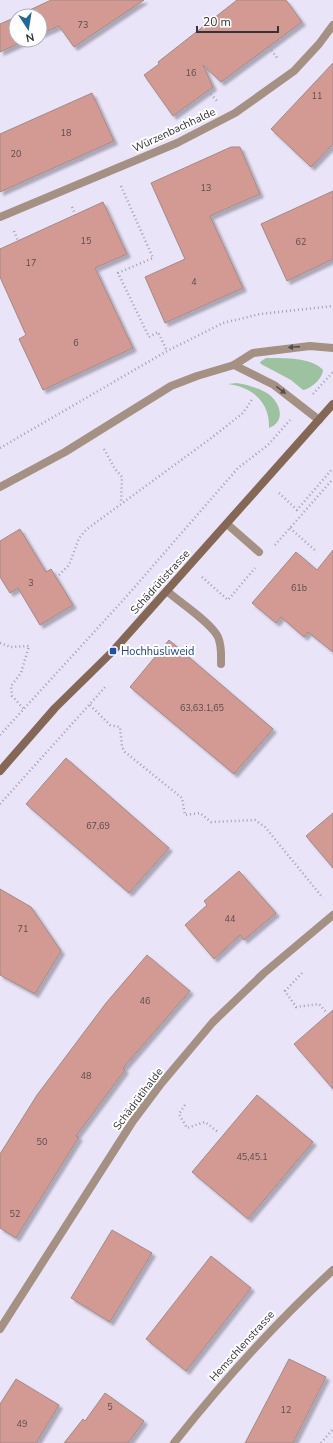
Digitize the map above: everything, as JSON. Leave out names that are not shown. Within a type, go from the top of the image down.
[{"type":"main road","name":"Schädrütistrasse","points":[[0,771],[55,708],[113,651],[333,404]]},
{"type":"street","name":"Würzenbachhalde","points":[[0,217],[177,143],[235,113],[294,71],[333,26]]},
{"type":"street","points":[[0,487],[65,452],[171,386],[196,376],[234,365],[253,353],[310,346],[333,348]]},
{"type":"street","points":[[234,365],[274,385],[319,420]]},
{"type":"street","points":[[226,524],[259,552]]},
{"type":"street","points":[[167,591],[210,626],[217,636],[222,651],[221,664]]},
{"type":"street","name":"Schädrütihalde","points":[[0,1330],[133,1121],[160,1085],[213,1022],[264,973],[333,915]]},
{"type":"street","name":"Hemschlenstrasse","points":[[174,1443],[225,1380],[288,1311],[333,1270]]},
{"type":"path","points":[[269,47],[278,59]]},
{"type":"path","points":[[208,91],[218,103]]},
{"type":"path","points":[[80,156],[84,164]]},
{"type":"path","points":[[114,169],[153,258],[118,273],[149,337],[158,332],[167,351]]},
{"type":"path","points":[[0,448],[167,351],[223,323],[260,314],[333,306]]},
{"type":"path","points":[[0,735],[126,597],[238,468],[268,445],[333,372]]},
{"type":"path","points":[[59,575],[69,565],[79,538],[87,529],[243,413],[253,398]]},
{"type":"path","points":[[103,447],[115,469],[122,477],[122,503]]},
{"type":"path","points":[[277,491],[297,510],[333,468]]},
{"type":"path","points":[[290,528],[318,552]]},
{"type":"path","points":[[0,643],[11,647],[29,646],[25,663],[11,686],[12,696],[24,709]]},
{"type":"path","points":[[90,705],[110,725],[120,727],[122,747],[125,752],[182,798],[185,815],[200,813],[210,822],[255,820],[265,827],[323,898]]},
{"type":"path","points":[[68,721],[71,724]]},
{"type":"path","points":[[12,722],[16,725]]},
{"type":"path","points":[[0,804],[60,738]]},
{"type":"path","points":[[302,973],[285,990],[296,1007],[319,1004],[327,1013]]},
{"type":"path","points":[[185,1105],[179,1114],[187,1128],[205,1122],[218,1132]]},
{"type":"path","points":[[321,1443],[333,1429]]},
{"type":"green space","points":[[266,358],[304,360],[318,366],[323,370],[316,383],[310,388],[303,390],[291,380],[261,364],[260,362]]},
{"type":"green space","points":[[237,383],[262,390],[270,395],[277,405],[280,415],[275,425],[269,428],[269,419],[263,403],[258,397],[245,388],[228,384]]},
{"type":"building","points":[[51,0],[144,0],[74,47],[59,26],[48,31],[48,8],[34,8]]},
{"type":"building","points":[[237,0],[286,0],[302,22],[221,82],[203,65],[213,87],[173,116],[144,75],[159,64],[158,62]]},
{"type":"building","points":[[8,20],[9,48],[0,52],[0,24]]},
{"type":"building","points":[[333,63],[333,144],[311,167],[271,129]]},
{"type":"building","points":[[92,93],[114,141],[0,192],[0,134]]},
{"type":"building","points":[[231,147],[240,147],[260,194],[210,216],[243,288],[165,323],[145,277],[185,259],[151,183]]},
{"type":"building","points":[[333,191],[333,259],[287,281],[261,224]]},
{"type":"building","points":[[103,202],[127,254],[95,268],[133,348],[43,390],[19,339],[26,335],[0,277],[0,249]]},
{"type":"building","points":[[20,529],[46,572],[51,569],[73,605],[40,625],[18,588],[10,593],[0,577],[0,541]]},
{"type":"building","points":[[333,550],[333,652],[308,632],[304,637],[281,617],[276,623],[252,603],[296,552],[317,570]]},
{"type":"building","points":[[169,640],[273,729],[234,774],[130,687]]},
{"type":"building","points":[[66,758],[169,848],[129,893],[26,804]]},
{"type":"building","points":[[333,813],[333,868],[306,836]]},
{"type":"building","points":[[239,871],[276,913],[244,940],[240,935],[214,959],[185,925],[207,905],[204,901]]},
{"type":"building","points":[[0,889],[31,907],[61,951],[35,994],[0,975]]},
{"type":"building","points":[[147,955],[190,991],[123,1068],[125,1070],[76,1136],[79,1137],[16,1238],[0,1228],[0,1154],[37,1095],[106,1003]]},
{"type":"building","points":[[333,1010],[333,1089],[294,1044]]},
{"type":"building","points":[[257,1095],[313,1142],[248,1219],[192,1172]]},
{"type":"building","points":[[112,1230],[152,1253],[110,1322],[71,1298]]},
{"type":"building","points":[[211,1256],[251,1288],[186,1371],[146,1339]]},
{"type":"building","points":[[289,1359],[326,1377],[293,1443],[245,1443]]},
{"type":"building","points":[[16,1379],[59,1405],[36,1443],[0,1443],[0,1404]]},
{"type":"building","points":[[105,1393],[144,1421],[128,1443],[64,1443],[83,1419],[85,1421]]},
{"type":"place","name":"Hochhüsliweid","points":[[113,651]]}]
